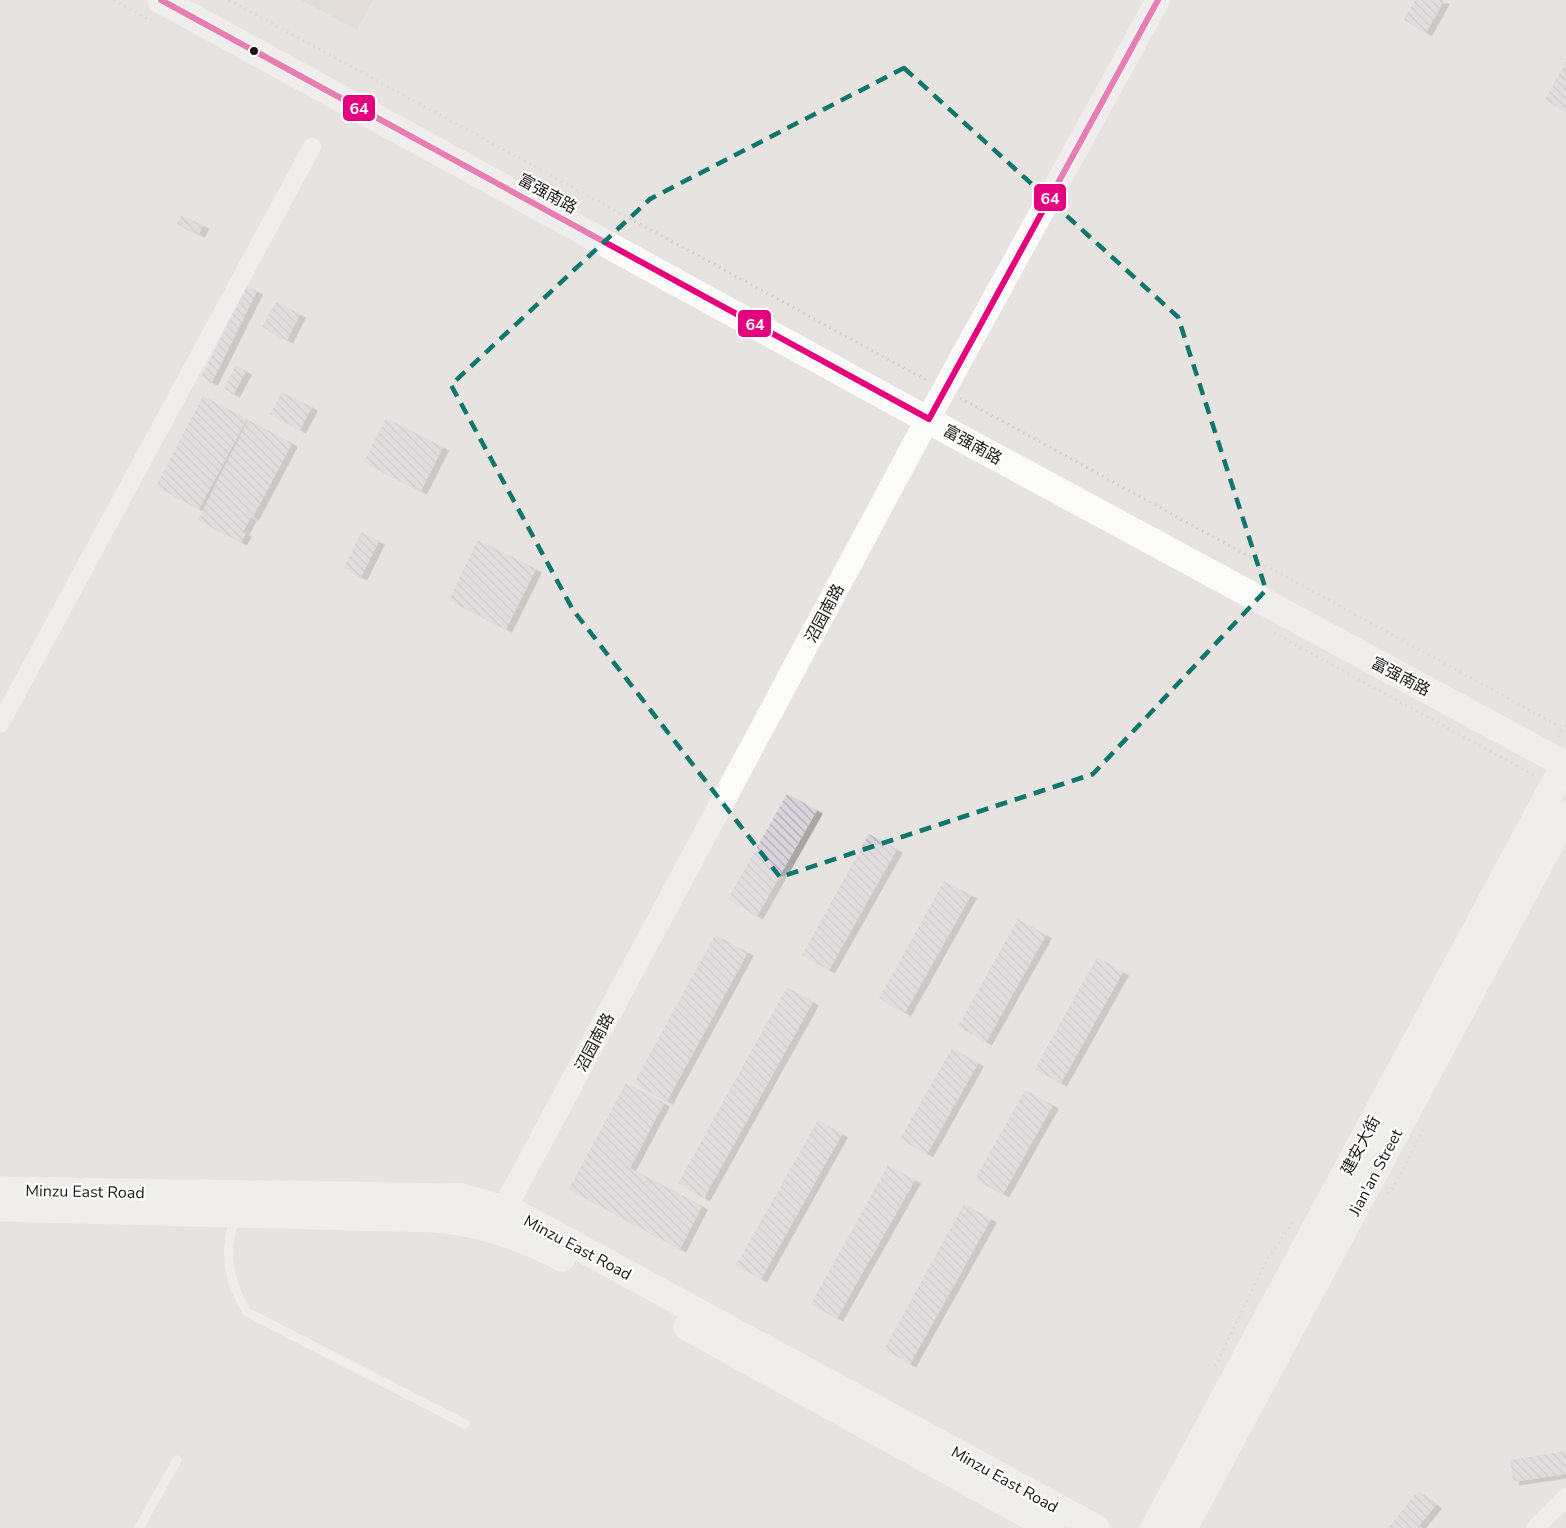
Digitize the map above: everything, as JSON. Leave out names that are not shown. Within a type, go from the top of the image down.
[{"type":"main road","name":"富强南路","points":[[161,0],[936,404]]},
{"type":"main road","name":"富强南路","points":[[195,0],[936,404],[1566,760]]},
{"type":"main road","name":"建安大街","points":[[1154,1528],[1566,760]]},
{"type":"main road","name":"Jian'an Street","points":[[1184,1528],[1566,815]]},
{"type":"main road","name":"Minzu East Road","points":[[0,1190],[461,1197],[546,1250],[1051,1528]]},
{"type":"main road","name":"Minzu East Road","points":[[0,1208],[417,1218],[467,1223],[523,1217],[1096,1528]]},
{"type":"main road","points":[[861,1423],[884,1454],[1020,1528]]},
{"type":"street","name":"沼园南路","points":[[498,1219],[936,404],[1158,0]]},
{"type":"street","points":[[0,724],[312,147]]},
{"type":"street","points":[[1534,1528],[1566,1497]]},
{"type":"lane","points":[[237,1214],[229,1234],[228,1265],[236,1294],[248,1312],[465,1424]]},
{"type":"lane","points":[[139,1528],[177,1460]]},
{"type":"path","points":[[229,0],[936,404],[1566,730]]},
{"type":"highlighted area","points":[[904,68],[1178,317],[1266,590],[1093,774],[780,877],[573,610],[451,385],[650,199]]},
{"type":"shaded area","points":[[301,0],[373,0],[357,30]]},
{"type":"building","points":[[1415,0],[1444,0],[1426,33],[1404,20]]},
{"type":"building","points":[[1566,61],[1566,111],[1545,100]]},
{"type":"building","points":[[181,215],[203,225],[199,234],[177,224]]},
{"type":"building","points":[[247,286],[257,291],[212,382],[201,377]]},
{"type":"building","points":[[276,302],[300,314],[287,340],[262,327]]},
{"type":"building","points":[[236,366],[246,371],[234,394],[224,389]]},
{"type":"building","points":[[282,392],[312,407],[300,430],[270,414]]},
{"type":"building","points":[[203,396],[247,419],[199,509],[156,486]]},
{"type":"building","points":[[386,418],[443,447],[421,491],[364,462]]},
{"type":"building","points":[[248,420],[292,443],[253,517],[220,501],[251,517],[243,532],[246,533],[241,542],[198,520]]},
{"type":"building","points":[[361,532],[379,541],[361,577],[344,568]]},
{"type":"building","points":[[478,540],[536,569],[506,629],[449,600]]},
{"type":"building","points":[[787,794],[817,810],[757,916],[728,899]]},
{"type":"building","points":[[869,834],[897,849],[829,970],[802,955]]},
{"type":"building","points":[[944,881],[971,895],[905,1013],[879,998]]},
{"type":"building","points":[[1018,919],[1046,935],[986,1042],[958,1026]]},
{"type":"building","points":[[715,935],[748,952],[667,1101],[634,1083]]},
{"type":"building","points":[[1097,957],[1123,972],[1061,1083],[1035,1069]]},
{"type":"building","points":[[787,987],[813,1002],[704,1198],[678,1183]]},
{"type":"building","points":[[952,1048],[978,1063],[927,1154],[900,1139]]},
{"type":"building","points":[[626,1083],[664,1103],[630,1168],[702,1206],[680,1249],[569,1189]]},
{"type":"building","points":[[1025,1090],[1053,1105],[1003,1194],[975,1179]]},
{"type":"building","points":[[818,1120],[842,1134],[761,1279],[736,1265]]},
{"type":"building","points":[[888,1165],[915,1180],[837,1318],[811,1304]]},
{"type":"building","points":[[964,1204],[991,1219],[910,1364],[884,1349]]},
{"type":"building","points":[[1566,1451],[1566,1474],[1513,1482],[1510,1460]]},
{"type":"building","points":[[1418,1491],[1436,1505],[1419,1526],[1422,1528],[1388,1528]]},
{"type":"transit line","name":"64","points":[[161,0],[929,419],[1158,0]]}]
